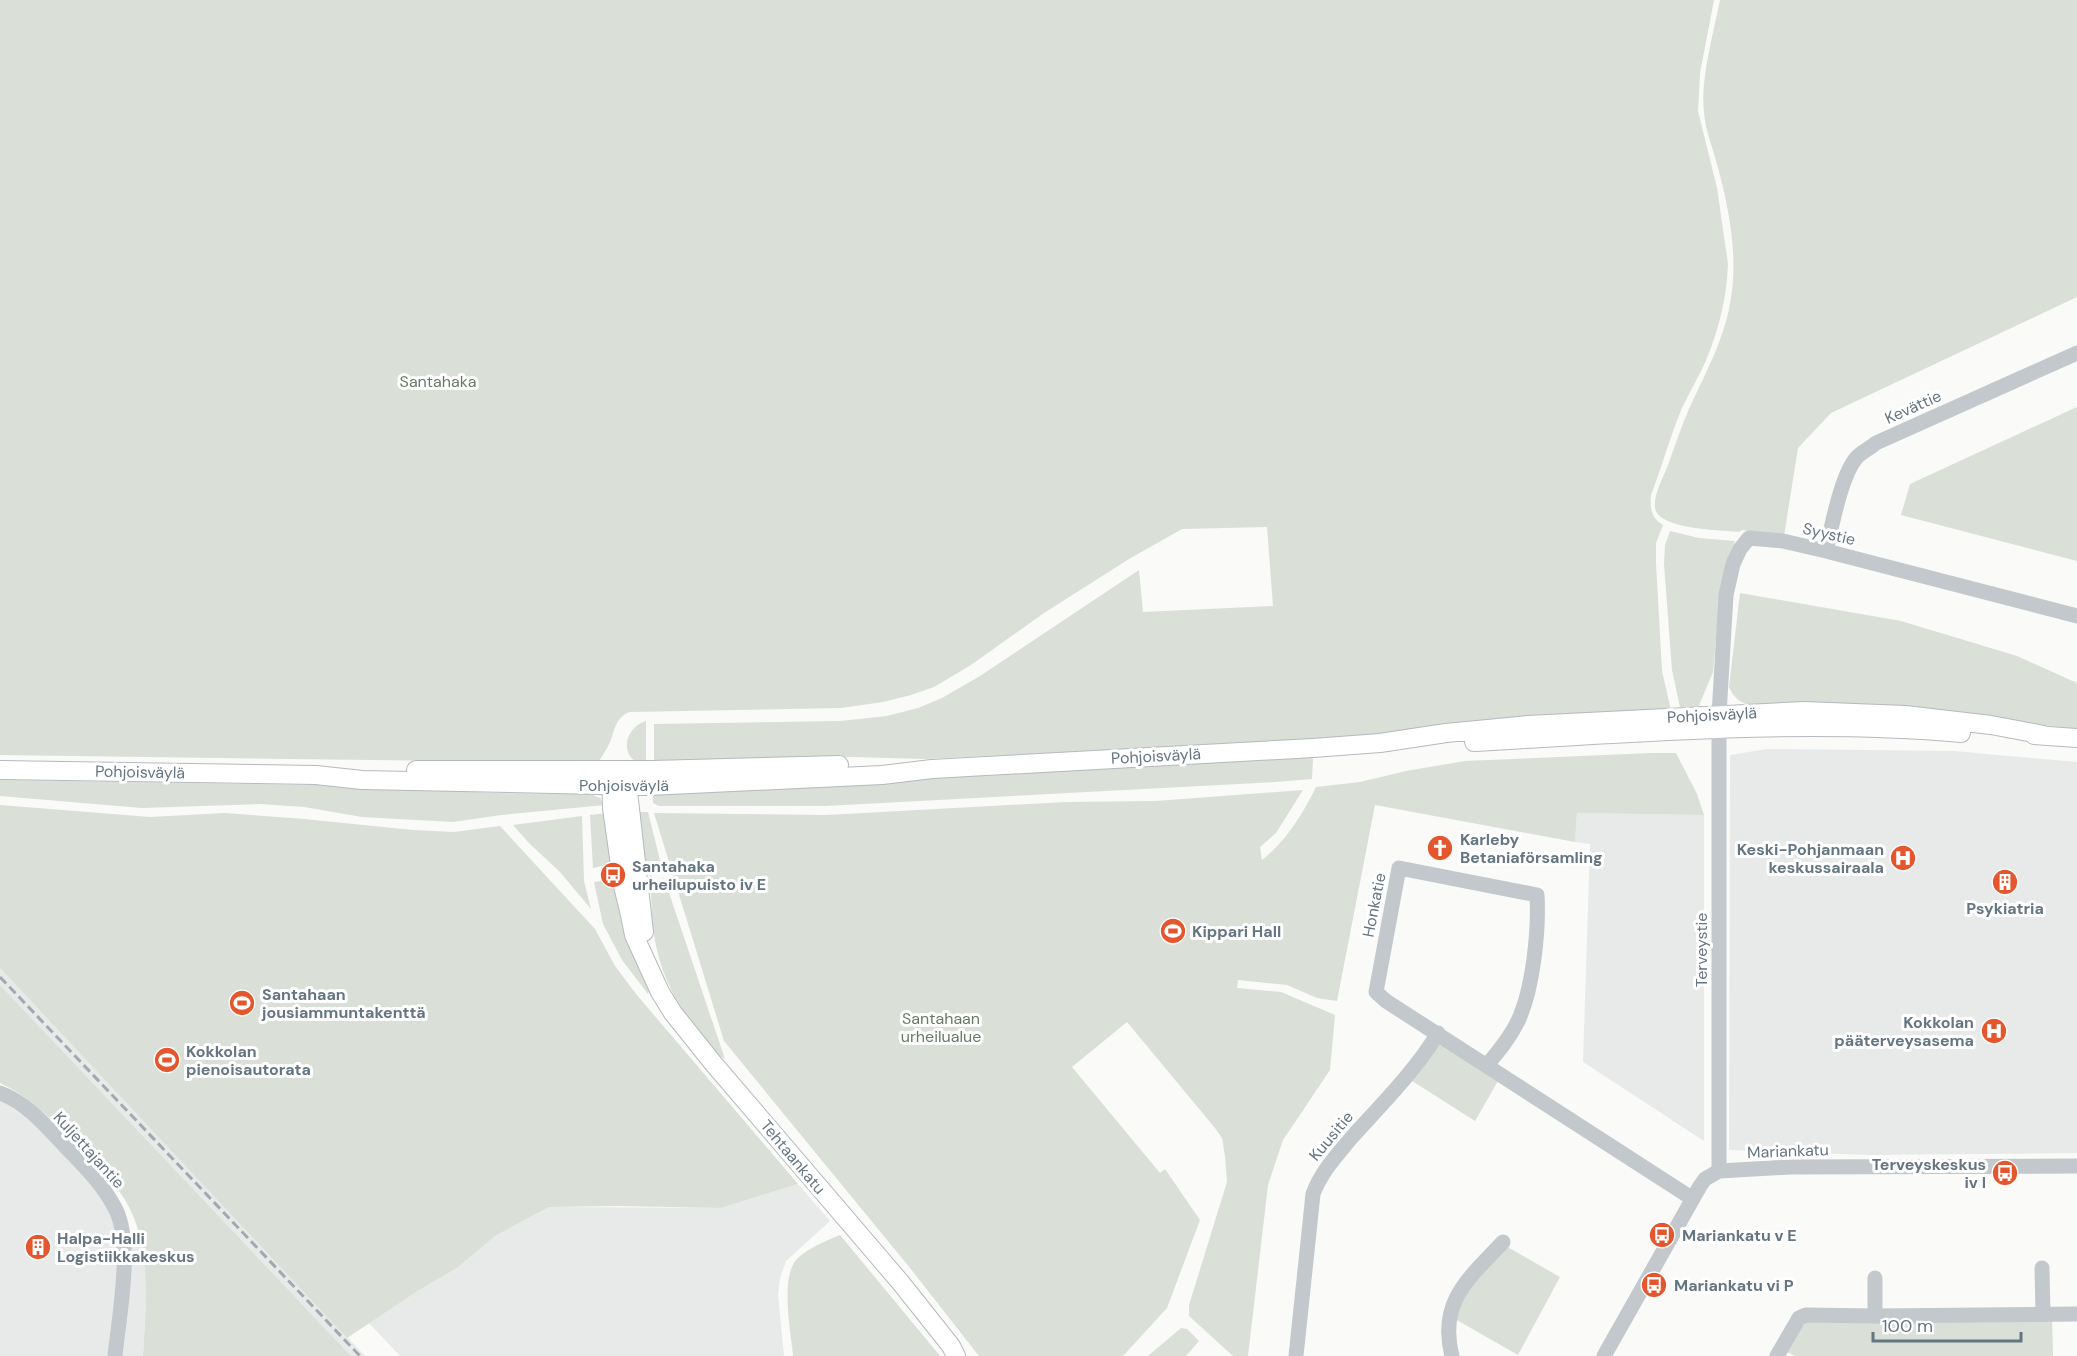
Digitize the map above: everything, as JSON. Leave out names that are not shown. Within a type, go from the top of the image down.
[{"type":"main road","name":"Pohjoisväylä","points":[[0,770],[316,776],[363,770],[619,778],[839,765],[932,769],[1380,743],[1446,733],[1528,725],[1719,722],[2077,738]]},
{"type":"main road","name":"Tehtaankatu","points":[[619,778],[612,808],[623,886],[634,934],[660,992],[673,1013],[713,1064],[901,1283],[957,1353]]},
{"type":"street","name":"Kevättie","points":[[1826,551],[1850,466],[1858,456],[1876,443],[2077,353]]},
{"type":"street","name":"Syystie","points":[[1719,722],[1726,595],[1733,564],[1740,549],[1749,538],[1783,541],[1826,551],[2077,616]]},
{"type":"street","name":"Terveystie","points":[[1719,722],[1719,1171]]},
{"type":"street","name":"Honkatie","points":[[1487,1065],[1512,1033],[1522,1010],[1537,931],[1537,896],[1400,868],[1376,992],[1386,1001],[1693,1199]]},
{"type":"street","name":"Kuusitie","points":[[1296,1356],[1313,1194],[1317,1183],[1336,1156],[1422,1056],[1438,1033]]},
{"type":"street","name":"Kuljettajantie","points":[[0,1093],[25,1108],[46,1126],[100,1184],[117,1212],[122,1226],[125,1249],[115,1356]]},
{"type":"street","name":"Mariankatu","points":[[1719,1171],[1791,1167],[2077,1166]]},
{"type":"street","points":[[1604,1356],[1705,1179],[1719,1171]]},
{"type":"street","points":[[1452,1356],[1447,1327],[1460,1288],[1503,1242]]},
{"type":"street","points":[[2042,1268],[2043,1314]]},
{"type":"street","points":[[1875,1278],[1875,1316]]},
{"type":"street","points":[[1779,1355],[1799,1318],[1806,1315],[2077,1314]]},
{"type":"shaded area","name":"Keski-Pohjanmaan keskussairaala","points":[[1767,749],[1954,751],[2077,762],[2077,1153],[1868,1155],[1729,1150],[1730,755]]},
{"type":"shaded area","points":[[1577,813],[1704,815],[1704,1141],[1583,1062],[1590,844],[1575,842]]},
{"type":"shaded area","points":[[0,968],[365,1356],[351,1356],[0,985]]},
{"type":"shaded area","points":[[0,1098],[16,1108],[61,1149],[100,1193],[114,1219],[114,1247],[142,1244],[147,1279],[143,1356],[0,1356]]},
{"type":"shaded area","points":[[798,1184],[830,1221],[786,1261],[780,1278],[778,1294],[784,1356],[400,1356],[369,1323],[457,1268],[495,1236],[549,1207],[721,1208]]},
{"type":"green space","name":"Santahaka","points":[[0,0],[1714,0],[1700,73],[1698,111],[1717,188],[1728,264],[1726,288],[1719,324],[1711,347],[1682,408],[1651,495],[1652,512],[1663,525],[1656,543],[1656,563],[1662,671],[1671,710],[1537,717],[1306,741],[925,759],[852,757],[654,762],[654,724],[840,721],[887,716],[918,708],[942,698],[980,676],[1139,570],[1143,612],[1273,606],[1267,527],[1182,529],[1129,559],[1044,613],[971,665],[934,687],[883,702],[841,708],[630,712],[619,720],[609,745],[598,763],[0,755]]},
{"type":"green space","points":[[1720,0],[2077,0],[2077,297],[1831,413],[1798,448],[1784,536],[1742,530],[1739,532],[1692,528],[1667,521],[1659,515],[1655,508],[1657,492],[1683,423],[1723,332],[1733,286],[1733,250],[1729,214],[1706,125],[1703,100],[1708,56]]},
{"type":"green space","points":[[2077,407],[2077,561],[1901,515],[1910,484]]},
{"type":"green space","points":[[1670,531],[1699,538],[1735,541],[1726,563],[1720,595],[1713,672],[1698,708],[1680,707],[1672,670],[1664,564],[1665,545]]},
{"type":"green space","points":[[1740,593],[1901,621],[2017,656],[2077,683],[2077,729],[1980,717],[1752,706],[1744,703],[1735,697],[1729,687]]},
{"type":"green space","points":[[646,721],[646,765],[637,763],[631,758],[627,744],[632,730]]},
{"type":"green space","name":"Santahaan urheilualue","points":[[1676,753],[1697,794],[1704,815],[1577,813],[1575,842],[1375,805],[1337,1001],[1317,998],[1287,985],[1238,980],[1237,988],[1281,992],[1335,1015],[1330,1070],[1283,1140],[1268,1185],[1248,1356],[1233,1356],[1189,1316],[1189,1305],[1227,1182],[1222,1138],[1127,1022],[1072,1067],[1160,1173],[1165,1169],[1200,1220],[1167,1308],[1123,1356],[979,1356],[724,1041],[654,813],[827,815],[1066,802],[1156,801],[1303,790],[1276,833],[1260,847],[1262,860],[1293,826],[1316,787],[1360,782],[1465,761]]},
{"type":"green space","points":[[1309,756],[1313,759],[1312,779],[1275,782],[825,806],[659,806],[653,803],[653,792]]},
{"type":"green space","points":[[0,780],[374,786],[492,793],[590,794],[600,798],[605,805],[453,822],[362,817],[304,807],[260,804],[142,808],[0,796]]},
{"type":"green space","points":[[0,805],[150,817],[225,813],[454,832],[500,826],[595,929],[615,966],[636,994],[798,1184],[721,1208],[549,1207],[495,1236],[457,1268],[347,1338],[0,968]]},
{"type":"green space","points":[[634,812],[648,812],[663,872],[650,876],[644,869]]},
{"type":"green space","points":[[608,813],[613,864],[593,868],[590,815]]},
{"type":"green space","points":[[582,816],[584,881],[591,909],[560,872],[513,825]]},
{"type":"green space","points":[[664,878],[725,1059],[709,1046],[684,1011],[674,995],[660,961],[653,926],[651,885]]},
{"type":"green space","points":[[615,879],[631,950],[649,991],[648,994],[622,960],[603,924],[594,882]]},
{"type":"green space","points":[[0,985],[351,1356],[143,1356],[146,1292],[143,1250],[138,1229],[119,1191],[101,1170],[37,1107],[0,1083]]},
{"type":"green space","points":[[1438,1042],[1498,1081],[1475,1121],[1409,1079]]},
{"type":"green space","points":[[840,1235],[940,1356],[793,1356],[787,1293],[791,1269],[796,1260],[806,1252]]},
{"type":"green space","points":[[1504,1245],[1560,1277],[1518,1355],[1455,1319],[1465,1291]]},
{"type":"green space","points":[[2052,1318],[2053,1356],[1795,1356],[1787,1352],[1804,1322]]},
{"type":"green space","points":[[1181,1328],[1187,1329],[1199,1341],[1186,1356],[1148,1356]]},
{"type":"railway","points":[[0,977],[360,1356]]},
{"type":"place","name":"Karleby Betaniaförsamling","points":[[1440,848]]},
{"type":"place","name":"Keski-Pohjanmaan keskussairaala","points":[[1903,858]]},
{"type":"place","name":"Santahaka urheilupuisto iv E","points":[[613,875]]},
{"type":"place","name":"Psykiatria","points":[[2005,882]]},
{"type":"place","name":"Kippari Hall","points":[[1173,931]]},
{"type":"place","name":"Santahaan jousiammuntakenttä","points":[[242,1003]]},
{"type":"place","name":"Kokkolan pääterveysasema","points":[[1994,1031]]},
{"type":"place","name":"Kokkolan pienoisautorata","points":[[167,1060]]},
{"type":"place","name":"Terveyskeskus iv I","points":[[2005,1173]]},
{"type":"place","name":"Mariankatu v E","points":[[1662,1235]]},
{"type":"place","name":"Halpa-Halli Logistiikkakeskus","points":[[38,1247]]},
{"type":"place","name":"Mariankatu vi P","points":[[1654,1285]]}]
